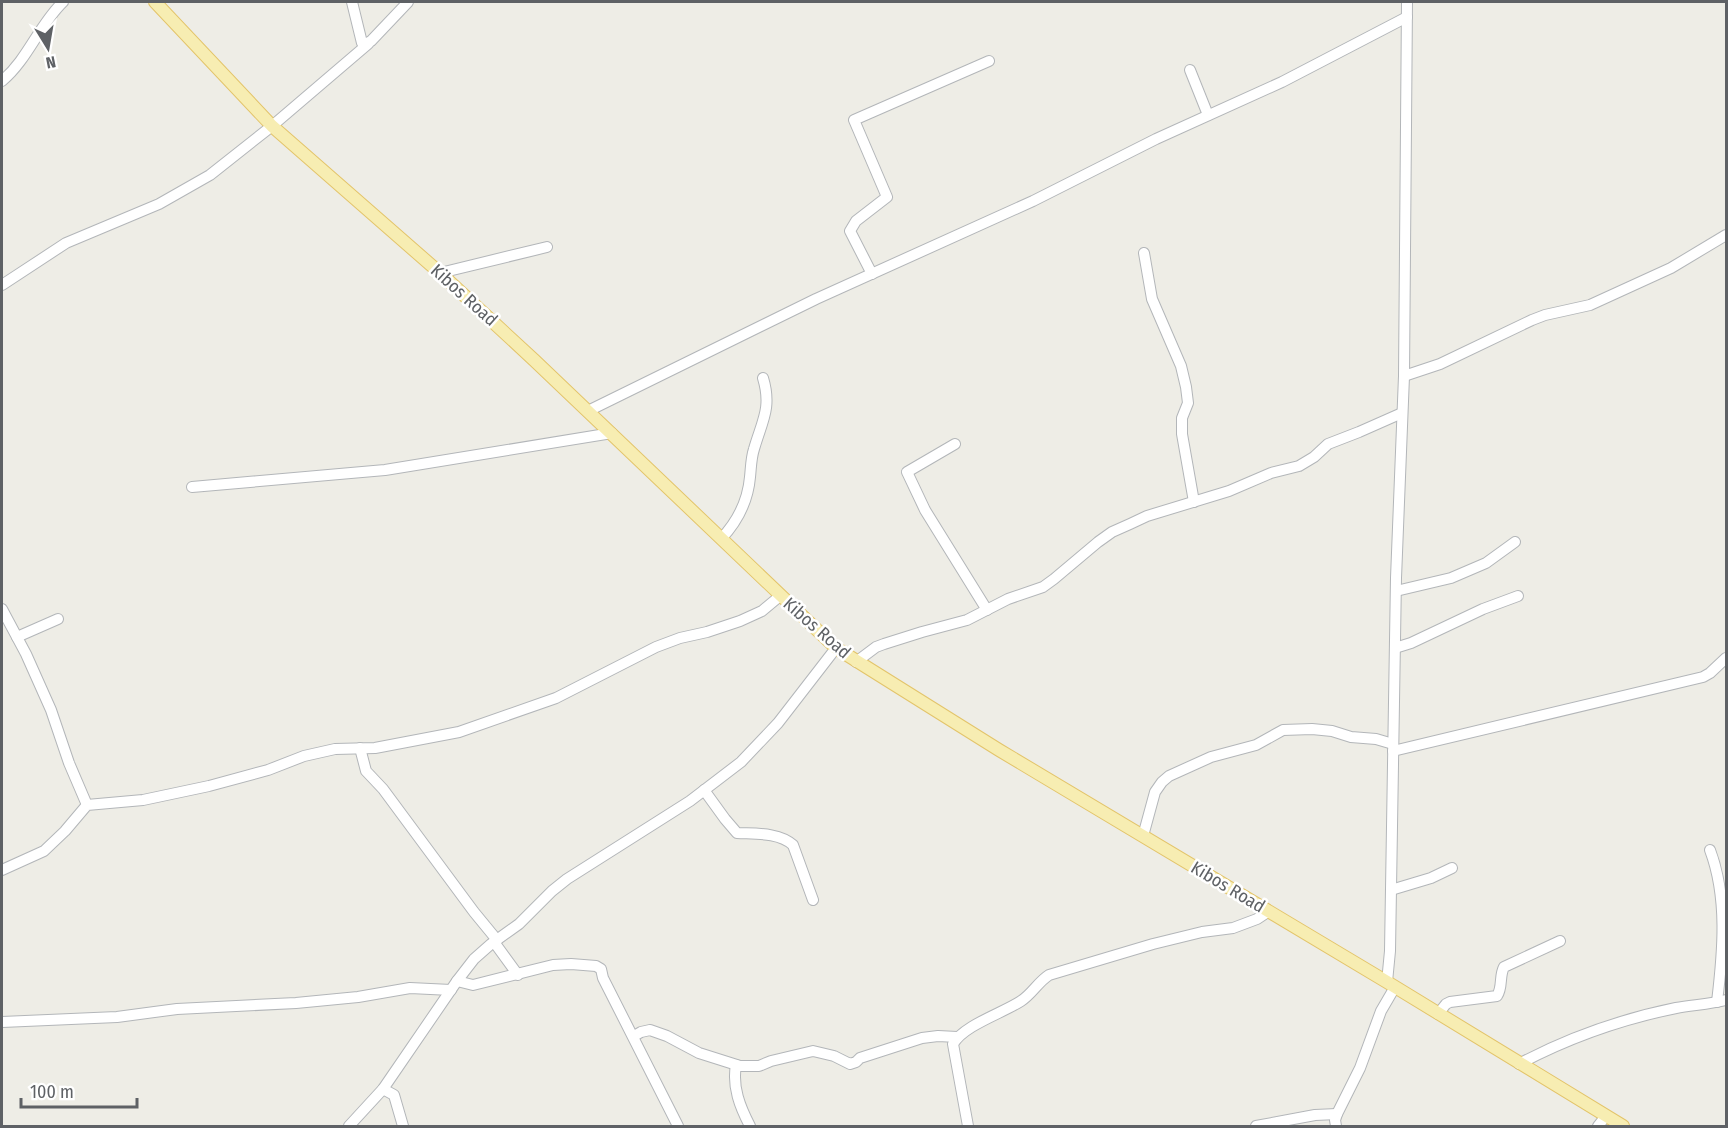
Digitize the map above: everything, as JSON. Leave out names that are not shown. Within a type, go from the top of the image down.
[{"type":"main road","name":"Kibos Road","points":[[155,2],[272,126],[440,273],[612,433],[836,648],[1623,1126]]},
{"type":"street","points":[[2,81],[14,70],[48,17],[63,2]]},
{"type":"street","points":[[352,2],[361,41],[363,44],[368,44]]},
{"type":"street","points":[[2,285],[66,243],[159,204],[210,175],[272,126],[368,44],[408,2]]},
{"type":"street","points":[[1336,1126],[1337,1114],[1360,1068],[1391,984],[1396,591],[1404,376],[1407,2]]},
{"type":"street","points":[[588,411],[816,299],[1033,201],[1156,139],[1282,82],[1407,17]]},
{"type":"street","points":[[872,274],[850,231],[856,221],[887,197],[854,120],[989,61]]},
{"type":"street","points":[[1190,70],[1208,115]]},
{"type":"street","points":[[1404,376],[1440,364],[1545,315],[1590,305],[1661,272],[1726,235]]},
{"type":"street","points":[[440,273],[547,247]]},
{"type":"street","points":[[1144,253],[1152,299],[1180,366],[1186,387],[1188,403],[1182,418],[1182,434],[1194,502]]},
{"type":"street","points":[[721,539],[733,524],[748,494],[752,459],[768,402],[763,378]]},
{"type":"street","points":[[856,662],[876,647],[967,620],[1008,599],[1043,587],[1112,532],[1147,516],[1238,487],[1270,473],[1299,466],[1329,444],[1402,413]]},
{"type":"street","points":[[192,487],[386,470],[612,433]]},
{"type":"street","points":[[955,444],[907,472],[925,510],[987,610]]},
{"type":"street","points":[[1396,591],[1451,578],[1486,563],[1515,542]]},
{"type":"street","points":[[2,870],[45,851],[87,805],[154,798],[240,778],[304,756],[335,749],[375,748],[459,732],[556,698],[656,647],[740,621],[762,611],[780,596]]},
{"type":"street","points":[[1395,648],[1518,596]]},
{"type":"street","points":[[2,609],[51,710],[69,763],[87,805]]},
{"type":"street","points":[[17,637],[58,619]]},
{"type":"street","points":[[349,1126],[383,1089],[474,959],[519,924],[567,879],[704,790],[741,762],[778,723],[836,648]]},
{"type":"street","points":[[1143,836],[1155,792],[1168,776],[1211,757],[1256,746],[1283,730],[1332,731],[1351,737],[1376,740],[1393,747],[1703,676],[1710,673],[1726,658]]},
{"type":"street","points":[[360,748],[366,771],[383,789],[518,975]]},
{"type":"street","points":[[704,790],[737,833],[765,835],[789,841],[793,845],[813,900]]},
{"type":"street","points":[[1519,1064],[1535,1055],[1615,1023],[1676,1008],[1722,1001],[1724,934],[1722,891],[1717,864],[1710,850]]},
{"type":"street","points":[[1391,890],[1431,878],[1452,868]]},
{"type":"street","points":[[968,1126],[953,1044],[957,1037],[1021,1002],[1040,980],[1048,975],[1153,944],[1202,932],[1233,928],[1257,920],[1269,911]]},
{"type":"street","points":[[1438,1014],[1450,1002],[1497,996],[1504,967],[1560,941]]},
{"type":"street","points":[[2,1022],[117,1017],[177,1010],[297,1003],[358,997],[410,988],[473,985],[553,965],[596,966],[601,969],[603,978],[678,1126]]},
{"type":"street","points":[[634,1036],[650,1030],[699,1053],[740,1066],[759,1066],[783,1057],[813,1051],[834,1056],[850,1064],[860,1058],[922,1038],[957,1037]]},
{"type":"street","points":[[736,1065],[735,1083],[742,1111],[750,1126]]},
{"type":"street","points":[[383,1089],[394,1095],[403,1126]]},
{"type":"street","points":[[1256,1126],[1315,1115],[1337,1114]]},
{"type":"street","points":[[1598,1126],[1606,1116]]}]
